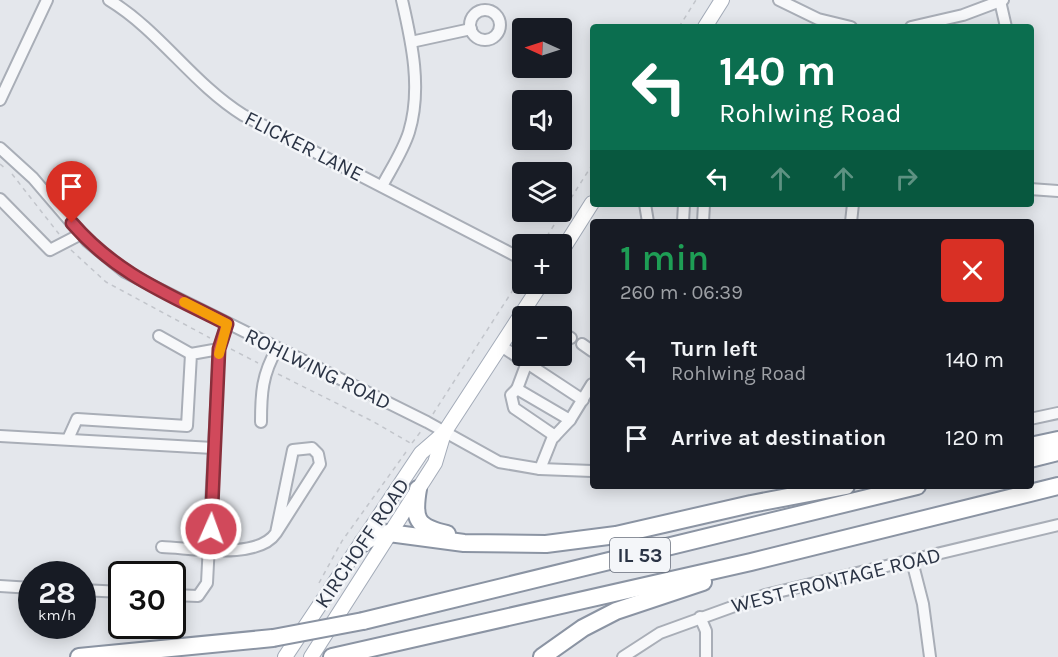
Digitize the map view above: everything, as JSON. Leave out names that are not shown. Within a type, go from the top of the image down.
[{"type":"highway","points":[[1034,445],[1058,440]]},
{"type":"highway","points":[[1034,458],[1058,452]]},
{"type":"highway","name":"IL 53","points":[[336,656],[751,562],[1058,486]]},
{"type":"highway","points":[[418,489],[416,513],[421,524],[428,530],[504,543]]},
{"type":"highway","points":[[363,543],[376,535],[389,533],[453,542],[546,544],[616,534],[830,489]]},
{"type":"highway","name":"IL 53","points":[[79,657],[273,638],[363,621],[904,489]]},
{"type":"highway","points":[[542,657],[583,628],[616,611],[694,585],[751,562]]},
{"type":"main road","points":[[707,24],[722,0]]},
{"type":"main road","points":[[572,235],[590,206]]},
{"type":"main road","name":"KIRCHOFF ROAD","points":[[311,657],[435,464],[444,434],[512,332]]},
{"type":"main road","name":"KIRCHOFF ROAD","points":[[285,657],[421,453],[444,434]]},
{"type":"street","points":[[0,100],[47,0]]},
{"type":"street","name":"FLICKER LANE","points":[[109,0],[142,22],[225,104],[512,254]]},
{"type":"street","points":[[382,186],[409,134],[414,111],[415,73],[402,0]]},
{"type":"street","points":[[779,0],[818,19],[839,24]]},
{"type":"street","points":[[924,24],[963,15],[1002,1],[1006,24]]},
{"type":"street","points":[[411,42],[471,29]]},
{"type":"street","name":"ROHLWING ROAD","points":[[0,149],[33,178],[81,234],[124,272],[428,422],[444,434],[499,462],[540,469],[590,471]]},
{"type":"street","points":[[1034,189],[1058,191]]},
{"type":"street","points":[[0,199],[5,209],[50,250],[81,234]]},
{"type":"street","points":[[186,596],[198,596],[207,583],[220,346],[227,324]]},
{"type":"street","points":[[159,336],[191,354],[220,346]]},
{"type":"street","points":[[582,344],[590,350]]},
{"type":"street","points":[[501,346],[512,354]]},
{"type":"street","points":[[261,422],[262,383],[266,368],[277,349]]},
{"type":"street","points":[[68,439],[77,419],[187,426],[191,354]]},
{"type":"street","points":[[526,366],[517,389],[511,396],[513,408],[555,436]]},
{"type":"street","points":[[528,366],[583,400]]},
{"type":"street","points":[[540,469],[555,436],[570,420],[590,388]]},
{"type":"street","points":[[517,389],[570,420]]},
{"type":"street","points":[[1034,418],[1058,413]]},
{"type":"street","points":[[178,444],[179,426]]},
{"type":"street","points":[[0,436],[178,444],[213,448]]},
{"type":"street","points":[[162,547],[255,549],[271,541],[320,464],[318,454],[312,448],[293,450],[276,532]]},
{"type":"street","name":"WEST FRONTAGE ROAD","points":[[623,657],[660,633],[700,617],[787,589],[1058,525]]},
{"type":"street","points":[[912,561],[922,604],[930,657]]},
{"type":"street","points":[[0,586],[18,587]]},
{"type":"street","points":[[700,617],[706,631],[706,657]]},
{"type":"path","points":[[681,24],[696,0]]},
{"type":"path","points":[[0,164],[12,174],[80,260],[106,282],[220,346],[374,422],[412,444],[342,541],[316,590]]},
{"type":"path","points":[[548,234],[590,168]]},
{"type":"path","points":[[436,409],[512,291]]},
{"type":"slow traffic","points":[[184,302],[227,324],[220,343],[219,354]]},
{"type":"route","points":[[72,223],[87,241],[124,272],[227,324],[219,349],[211,529]]}]
